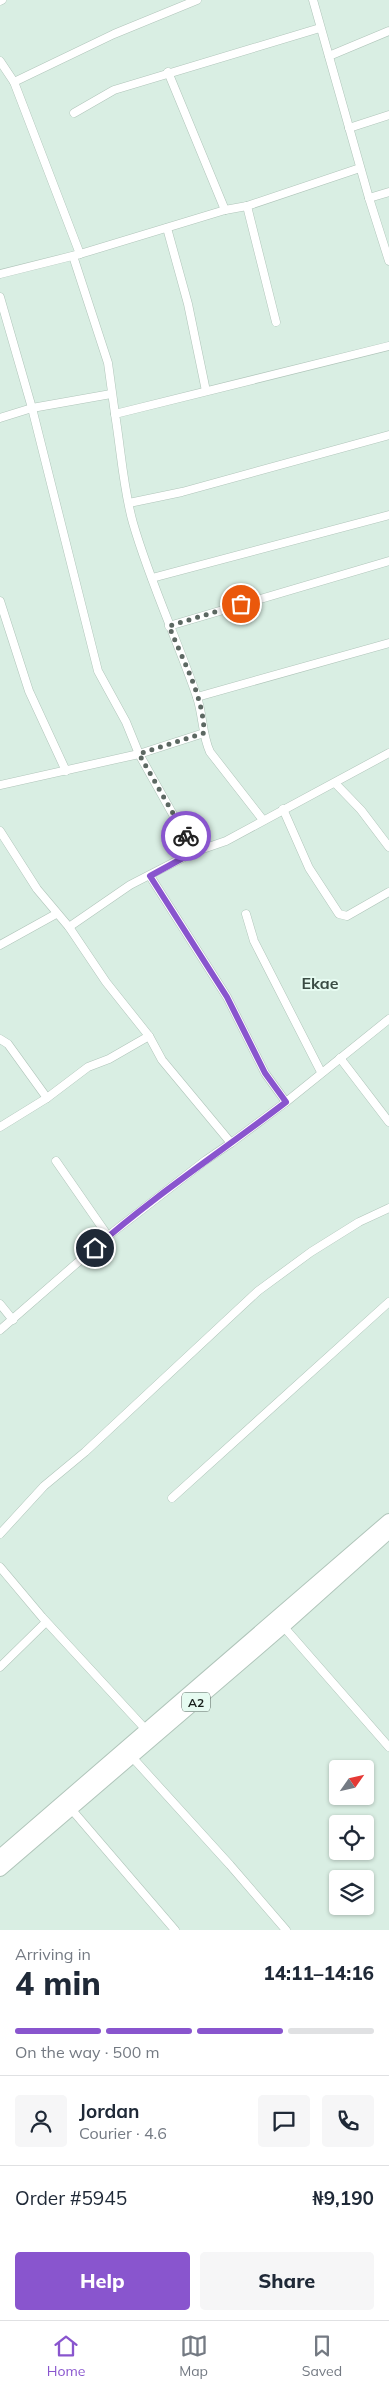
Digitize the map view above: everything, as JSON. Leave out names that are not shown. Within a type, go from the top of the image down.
[{"type":"highway","name":"A2","points":[[0,1870],[132,1757],[149,1734],[389,1521]]},
{"type":"highway","name":"A2","points":[[0,1857],[283,1626],[389,1531]]},
{"type":"street","points":[[14,82],[114,34],[197,0]]},
{"type":"street","points":[[313,0],[360,168],[388,257]]},
{"type":"street","points":[[74,113],[114,90],[168,72],[320,28]]},
{"type":"street","points":[[329,56],[389,31]]},
{"type":"street","points":[[0,61],[14,82],[77,255],[108,363],[111,394],[133,523],[169,626],[197,697],[210,752],[263,820]]},
{"type":"street","points":[[168,72],[225,210]]},
{"type":"street","points":[[349,128],[389,115]]},
{"type":"street","points":[[0,274],[77,255],[225,210],[246,206],[360,168]]},
{"type":"street","points":[[369,198],[389,192]]},
{"type":"street","points":[[246,206],[276,322]]},
{"type":"street","points":[[167,228],[188,304],[206,391]]},
{"type":"street","points":[[0,297],[32,408],[98,671],[126,722],[139,754],[194,852]]},
{"type":"street","points":[[115,414],[389,346]]},
{"type":"street","points":[[0,418],[32,408],[111,394]]},
{"type":"street","points":[[129,504],[192,489],[389,435]]},
{"type":"street","points":[[152,578],[389,515]]},
{"type":"street","points":[[169,626],[389,561]]},
{"type":"street","points":[[0,601],[29,691],[66,771]]},
{"type":"street","points":[[197,697],[389,643]]},
{"type":"street","points":[[0,785],[139,754],[204,733]]},
{"type":"street","points":[[69,927],[109,899],[194,852],[226,841],[389,753]]},
{"type":"street","points":[[335,783],[362,810],[389,846]]},
{"type":"street","points":[[283,809],[309,868],[339,914],[347,916],[389,892]]},
{"type":"street","points":[[0,831],[56,914],[69,927],[116,996],[149,1036],[162,1060],[232,1143]]},
{"type":"street","points":[[150,876],[227,997],[265,1073],[286,1102]]},
{"type":"street","points":[[0,945],[56,914]]},
{"type":"street","points":[[246,914],[254,941],[321,1072]]},
{"type":"street","points":[[0,1330],[108,1236],[206,1160],[286,1102],[389,1019]]},
{"type":"street","points":[[0,1127],[47,1098],[88,1067],[109,1059],[149,1036]]},
{"type":"street","points":[[0,1039],[8,1044],[47,1098]]},
{"type":"street","points":[[340,1058],[389,1122]]},
{"type":"street","points":[[56,1161],[108,1236]]},
{"type":"street","points":[[0,1534],[44,1486],[85,1452],[258,1290],[351,1227],[389,1208]]},
{"type":"street","points":[[172,1498],[389,1302]]},
{"type":"street","points":[[0,1304],[12,1320]]},
{"type":"street","points":[[0,1567],[46,1622],[149,1734]]},
{"type":"street","points":[[0,1666],[46,1622]]},
{"type":"street","points":[[283,1626],[388,1744]]},
{"type":"street","points":[[132,1757],[286,1930]]},
{"type":"street","points":[[72,1810],[175,1930]]},
{"type":"way so far","points":[[186,836],[139,754],[204,733],[203,716],[197,697],[169,626],[241,604]]},
{"type":"district","name":"Ekae","points":[[320,983]]},
{"type":"route","points":[[95,1248],[206,1160],[286,1102],[265,1073],[227,997],[150,876],[194,852],[186,836]]}]
